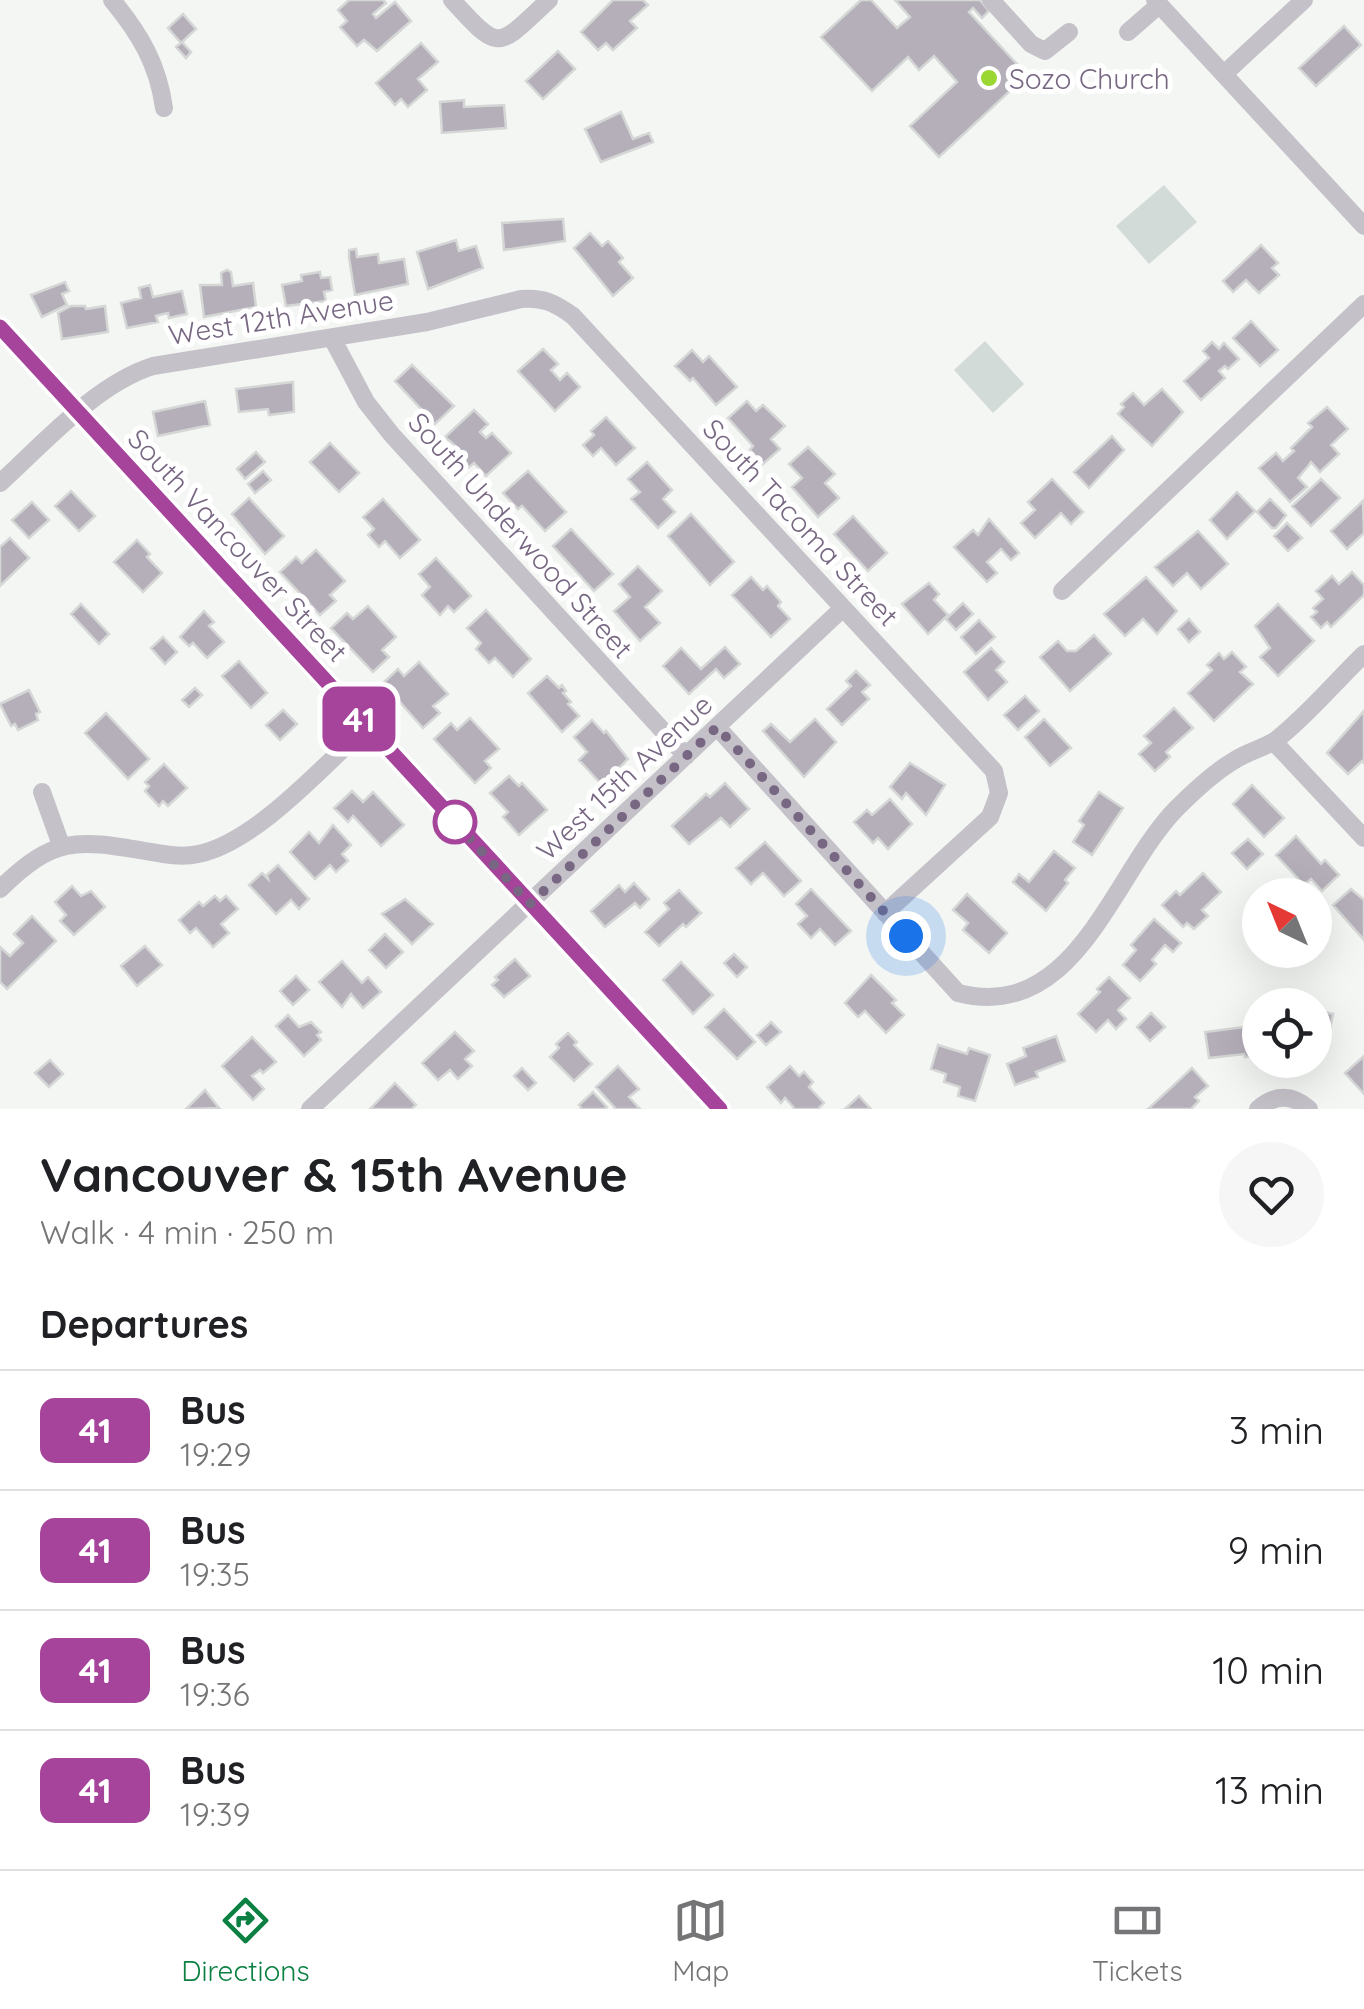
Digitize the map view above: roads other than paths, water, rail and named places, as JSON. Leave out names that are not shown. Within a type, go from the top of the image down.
[{"type":"street","points":[[112,0],[148,47],[160,80],[164,108]]},
{"type":"street","points":[[452,0],[484,36],[500,39],[514,32],[549,0]]},
{"type":"street","points":[[991,0],[1030,44],[1045,51],[1069,32]]},
{"type":"street","points":[[1224,74],[1304,0]]},
{"type":"street","points":[[1128,32],[1157,2],[1364,226]]},
{"type":"street","name":"West 12th Avenue","points":[[0,483],[78,412],[123,380],[153,366],[428,322],[520,299],[548,300]]},
{"type":"street","name":"South Tacoma Street","points":[[548,300],[573,316],[994,771],[999,793],[990,817],[886,913]]},
{"type":"street","points":[[1062,591],[1364,304]]},
{"type":"street","name":"South Vancouver Street","points":[[0,328],[720,1109]]},
{"type":"street","name":"South Underwood Street","points":[[332,338],[366,402],[392,435],[686,756]]},
{"type":"street","name":"West 15th Avenue","points":[[310,1109],[843,608]]},
{"type":"street","points":[[717,727],[958,993],[988,999],[1005,997],[1042,981],[1075,952],[1098,925],[1152,836],[1177,808],[1230,763],[1274,742],[1364,654]]},
{"type":"street","points":[[0,889],[41,854],[62,845],[90,842],[166,855],[196,855],[218,848],[252,830],[366,726]]},
{"type":"street","points":[[1274,742],[1364,838]]},
{"type":"street","points":[[42,792],[62,845]]},
{"type":"street","points":[[1258,1109],[1284,1097],[1298,1100],[1309,1109]]},
{"type":"place","name":"Sozo Church","points":[[989,78]]}]
